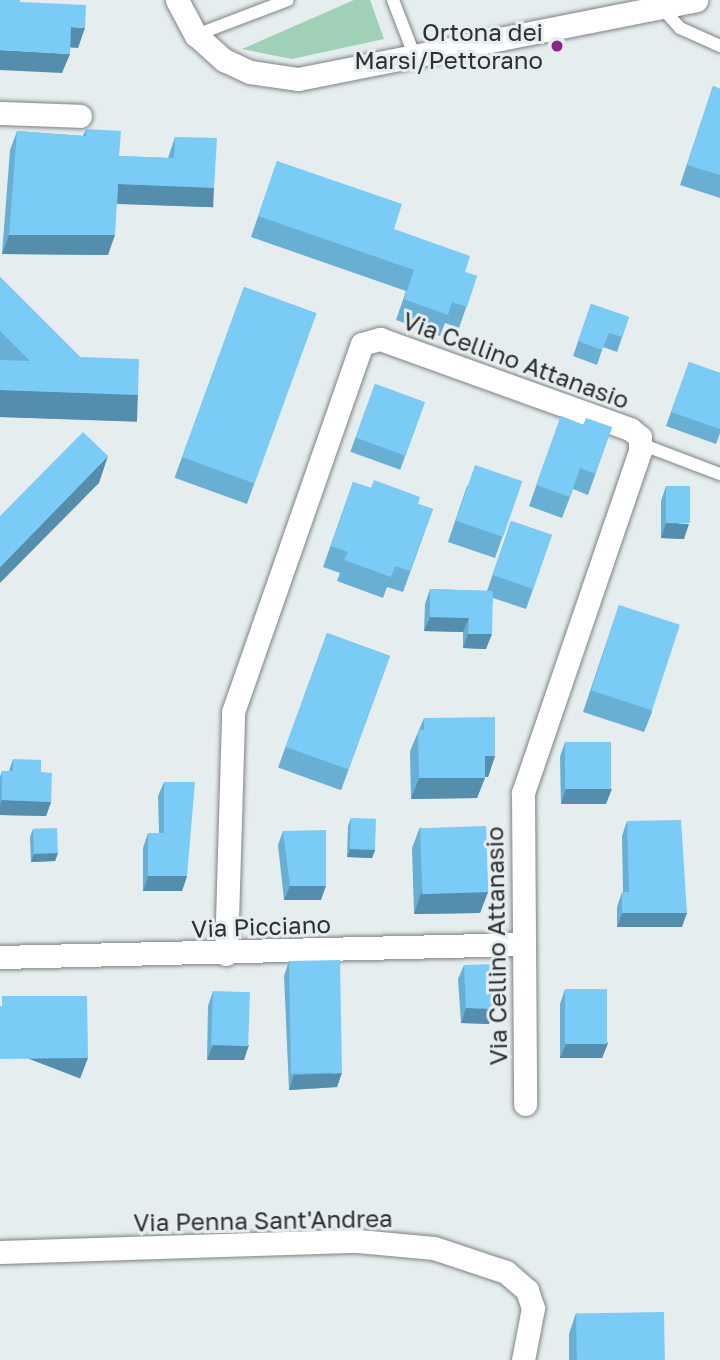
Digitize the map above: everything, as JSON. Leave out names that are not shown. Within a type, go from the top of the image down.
[{"type":"street","points":[[177,0],[196,35],[233,65],[270,77],[320,76],[695,0]]},
{"type":"street","points":[[0,113],[80,116]]},
{"type":"street","name":"Via Cellino Attanasio","points":[[226,954],[233,712],[362,344],[380,339],[630,429],[641,444],[525,782],[525,1104]]},
{"type":"street","name":"Via Picciano","points":[[0,957],[226,954],[523,944]]},
{"type":"street","name":"Via Penna Sant'Andrea","points":[[0,1252],[358,1241],[434,1248],[506,1272],[527,1290],[533,1308],[523,1360]]},
{"type":"lane","points":[[196,35],[288,0]]},
{"type":"lane","points":[[393,0],[415,57]]},
{"type":"lane","points":[[662,8],[680,28],[720,46]]},
{"type":"lane","points":[[641,444],[720,474]]},
{"type":"green space","points":[[354,0],[370,0],[384,39],[292,59],[242,49]]},
{"type":"building","points":[[0,0],[86,5],[85,28],[71,27],[70,54],[0,50]]},
{"type":"building","points":[[713,86],[720,89],[720,175],[687,165]]},
{"type":"building","points":[[86,129],[121,131],[119,156],[174,158],[175,137],[217,138],[214,188],[118,184],[115,235],[9,235],[17,131],[86,136]]},
{"type":"building","points":[[277,161],[402,204],[394,229],[470,256],[465,272],[477,276],[467,307],[452,302],[448,315],[404,299],[414,270],[258,216]]},
{"type":"building","points":[[0,277],[80,357],[139,359],[138,395],[0,390],[0,360],[30,361],[0,331]]},
{"type":"building","points":[[244,287],[316,313],[254,483],[182,457]]},
{"type":"building","points":[[591,304],[629,317],[622,337],[609,333],[602,350],[578,341]]},
{"type":"building","points":[[689,362],[720,373],[720,429],[671,412]]},
{"type":"building","points":[[375,384],[425,402],[405,456],[356,438]]},
{"type":"building","points":[[561,416],[583,425],[586,418],[612,427],[595,474],[580,468],[570,497],[536,485]]},
{"type":"building","points":[[83,432],[108,456],[0,567],[0,516]]},
{"type":"building","points":[[475,465],[522,481],[503,537],[456,521]]},
{"type":"building","points":[[374,480],[420,497],[418,504],[433,509],[410,571],[395,566],[391,577],[344,560],[348,552],[331,546],[353,482],[371,488]]},
{"type":"building","points":[[666,486],[690,486],[690,523],[666,523]]},
{"type":"building","points":[[511,521],[552,535],[533,589],[492,575]]},
{"type":"building","points":[[430,589],[493,591],[492,634],[468,634],[469,618],[430,617]]},
{"type":"building","points":[[619,605],[680,625],[652,710],[591,691]]},
{"type":"building","points":[[327,633],[390,656],[349,770],[286,747]]},
{"type":"building","points":[[495,717],[495,756],[485,756],[485,778],[419,778],[418,730],[424,730],[424,718]]},
{"type":"building","points":[[565,742],[611,742],[611,789],[565,789]]},
{"type":"building","points":[[13,759],[41,760],[41,772],[52,773],[51,802],[2,800],[2,771],[13,771]]},
{"type":"building","points":[[164,782],[195,782],[187,876],[148,876],[148,833],[164,833]]},
{"type":"building","points":[[351,818],[376,819],[375,850],[350,849]]},
{"type":"building","points":[[681,820],[687,913],[622,913],[622,892],[629,892],[627,821]]},
{"type":"building","points":[[486,826],[488,892],[422,894],[420,828]]},
{"type":"building","points":[[57,828],[58,853],[34,854],[33,829]]},
{"type":"building","points":[[326,830],[326,886],[290,886],[283,831]]},
{"type":"building","points":[[340,960],[342,1073],[291,1074],[289,961]]},
{"type":"building","points":[[497,964],[495,1009],[466,1008],[464,965]]},
{"type":"building","points":[[565,989],[607,989],[607,1044],[565,1044]]},
{"type":"building","points":[[213,991],[250,992],[248,1046],[211,1045]]},
{"type":"building","points":[[2,996],[87,996],[88,1058],[0,1059]]},
{"type":"building","points":[[664,1312],[665,1360],[577,1360],[576,1314]]},
{"type":"place","name":"Ortona dei Marsi/Pettorano","points":[[557,46]]}]
